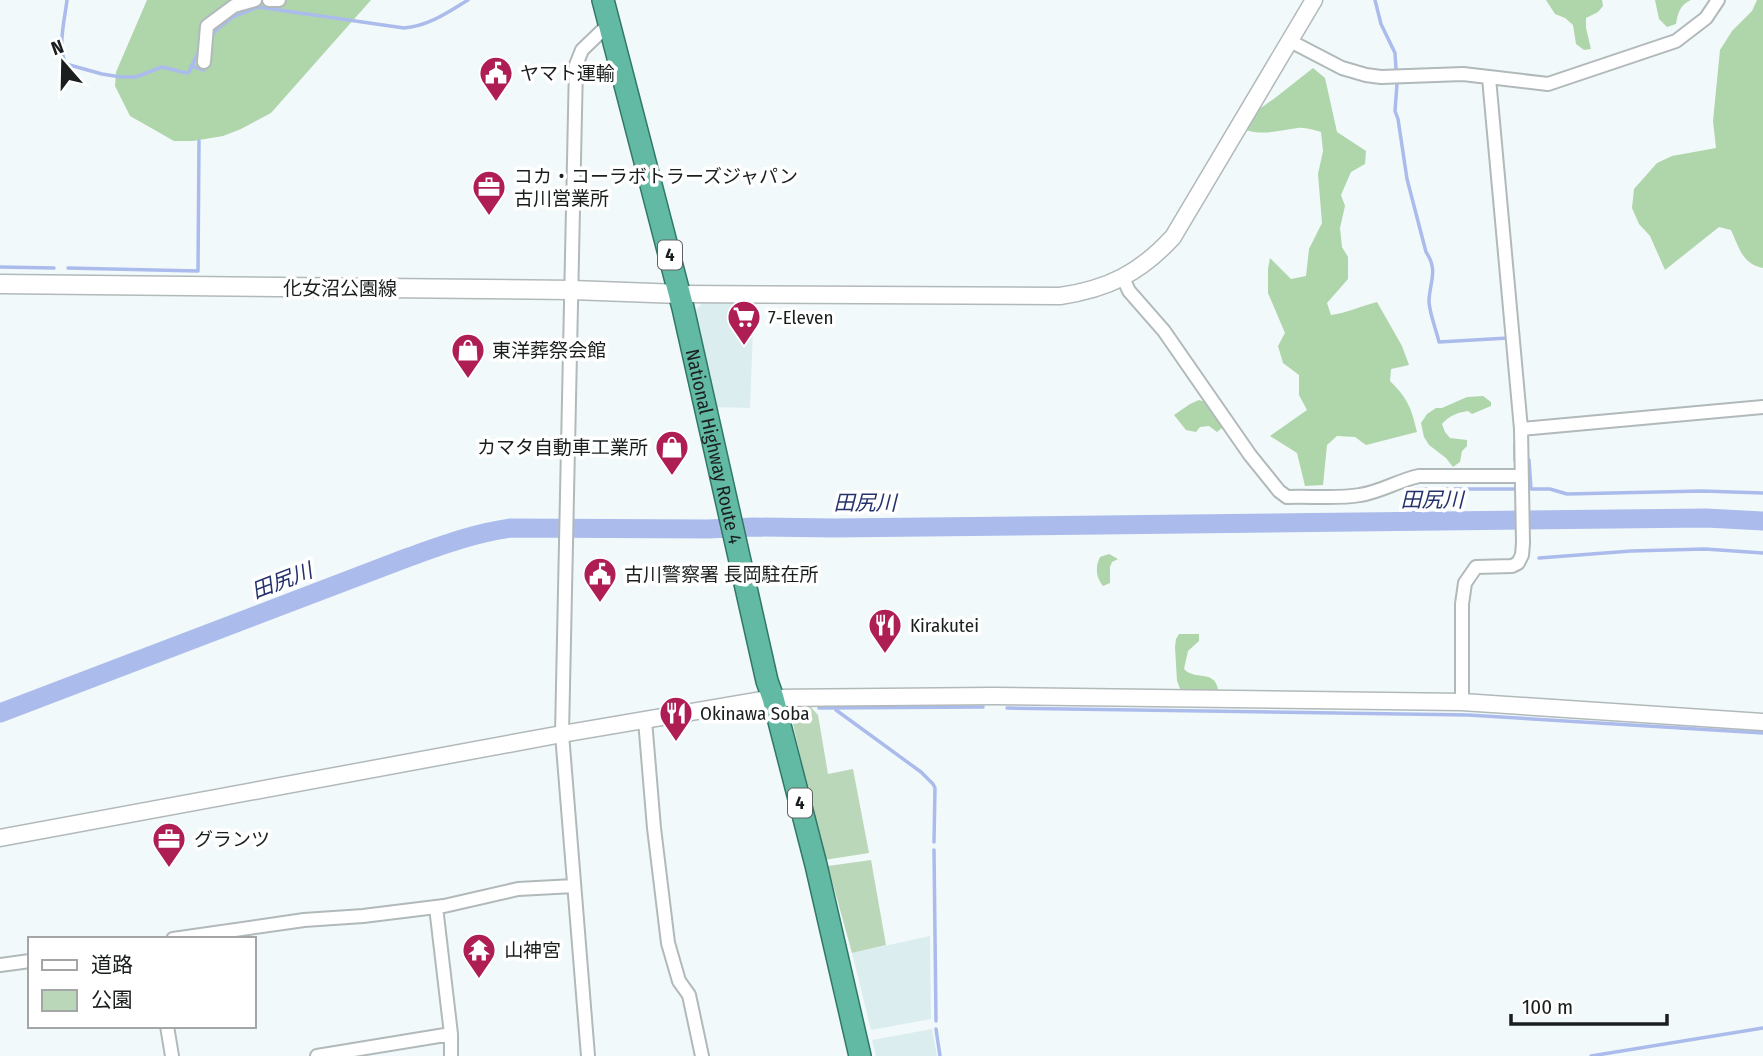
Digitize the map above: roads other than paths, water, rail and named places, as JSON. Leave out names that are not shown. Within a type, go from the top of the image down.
[{"type":"highway","name":"National Highway Route 4","points":[[603,0],[680,294],[767,681],[816,865],[860,1056]]},
{"type":"main road","name":"化女沼公園線","points":[[0,284],[572,290],[680,294]]},
{"type":"street","points":[[204,62],[207,26],[234,6],[255,0]]},
{"type":"street","points":[[269,0],[279,0]]},
{"type":"street","points":[[680,294],[1060,296],[1091,290],[1122,278],[1156,255],[1173,237],[1314,0]]},
{"type":"street","points":[[1290,41],[1342,68],[1366,75],[1381,77],[1464,74],[1548,84],[1676,41],[1706,18],[1718,0]]},
{"type":"street","points":[[588,1056],[562,734],[576,65],[582,50],[610,23]]},
{"type":"street","points":[[1462,702],[1462,604],[1465,583],[1476,567],[1512,566],[1518,563],[1524,544],[1521,429],[1489,78]]},
{"type":"street","points":[[1122,278],[1129,291],[1164,331],[1250,455],[1287,497],[1358,495],[1419,476],[1521,476]]},
{"type":"street","points":[[1521,429],[1763,407]]},
{"type":"street","points":[[0,838],[562,734],[773,698],[993,696],[1462,702],[1763,722]]},
{"type":"street","points":[[645,720],[654,828],[668,943],[679,981],[689,995],[702,1056]]},
{"type":"street","points":[[187,937],[304,920],[436,906],[518,889],[574,886]]},
{"type":"street","points":[[436,906],[451,1034],[451,1056]]},
{"type":"street","points":[[0,965],[28,961]]},
{"type":"street","points":[[167,1028],[172,1056]]},
{"type":"street","points":[[317,1056],[451,1034]]},
{"type":"waterway","points":[[67,0],[62,41],[66,64],[121,77],[136,77],[162,67],[186,73],[189,72],[200,48]]},
{"type":"waterway","points":[[210,37],[233,17],[258,7],[404,28],[430,21],[468,0]]},
{"type":"waterway","points":[[1375,0],[1381,24],[1395,53],[1396,69]]},
{"type":"waterway","points":[[191,66],[204,70]]},
{"type":"waterway","points":[[1397,84],[1395,111],[1407,179],[1426,252],[1432,265],[1429,302],[1439,342],[1508,338],[1508,341]]},
{"type":"waterway","points":[[68,268],[198,271],[199,141]]},
{"type":"waterway","points":[[0,267],[54,268]]},
{"type":"waterway","points":[[1515,443],[1515,460]]},
{"type":"waterway","points":[[1525,460],[1529,460],[1531,489],[1550,489],[1567,494],[1702,491],[1763,493]]},
{"type":"waterway","points":[[1413,521],[1415,489],[1514,489]]},
{"type":"waterway","name":"田尻川","points":[[0,713],[409,557],[472,536],[511,528],[834,528],[1706,518],[1763,521]]},
{"type":"waterway","points":[[1539,558],[1705,549],[1763,553]]},
{"type":"waterway","points":[[819,708],[983,707]]},
{"type":"waterway","points":[[1007,708],[1468,715],[1763,733]]},
{"type":"waterway","points":[[836,710],[921,772],[933,784],[934,842]]},
{"type":"waterway","points":[[934,850],[936,1021]]},
{"type":"waterway","points":[[1591,1056],[1763,1028]]},
{"type":"waterway","points":[[936,1029],[940,1056]]},
{"type":"place","name":"ヤマト運輸","points":[[496,103]]},
{"type":"place","name":"コカ・コーラボトラーズジャパン 古川営業所","points":[[489,217]]},
{"type":"place","name":"7-Eleven","points":[[744,347]]},
{"type":"place","name":"東洋葬祭会館","points":[[468,380]]},
{"type":"place","name":"カマタ自動車工業所","points":[[672,477]]},
{"type":"place","name":"古川警察署 長岡駐在所","points":[[600,604]]},
{"type":"place","name":"Kirakutei","points":[[885,655]]},
{"type":"place","name":"Okinawa Soba","points":[[676,743]]},
{"type":"place","name":"グランツ","points":[[169,869]]},
{"type":"place","name":"山神宮","points":[[479,980]]}]
